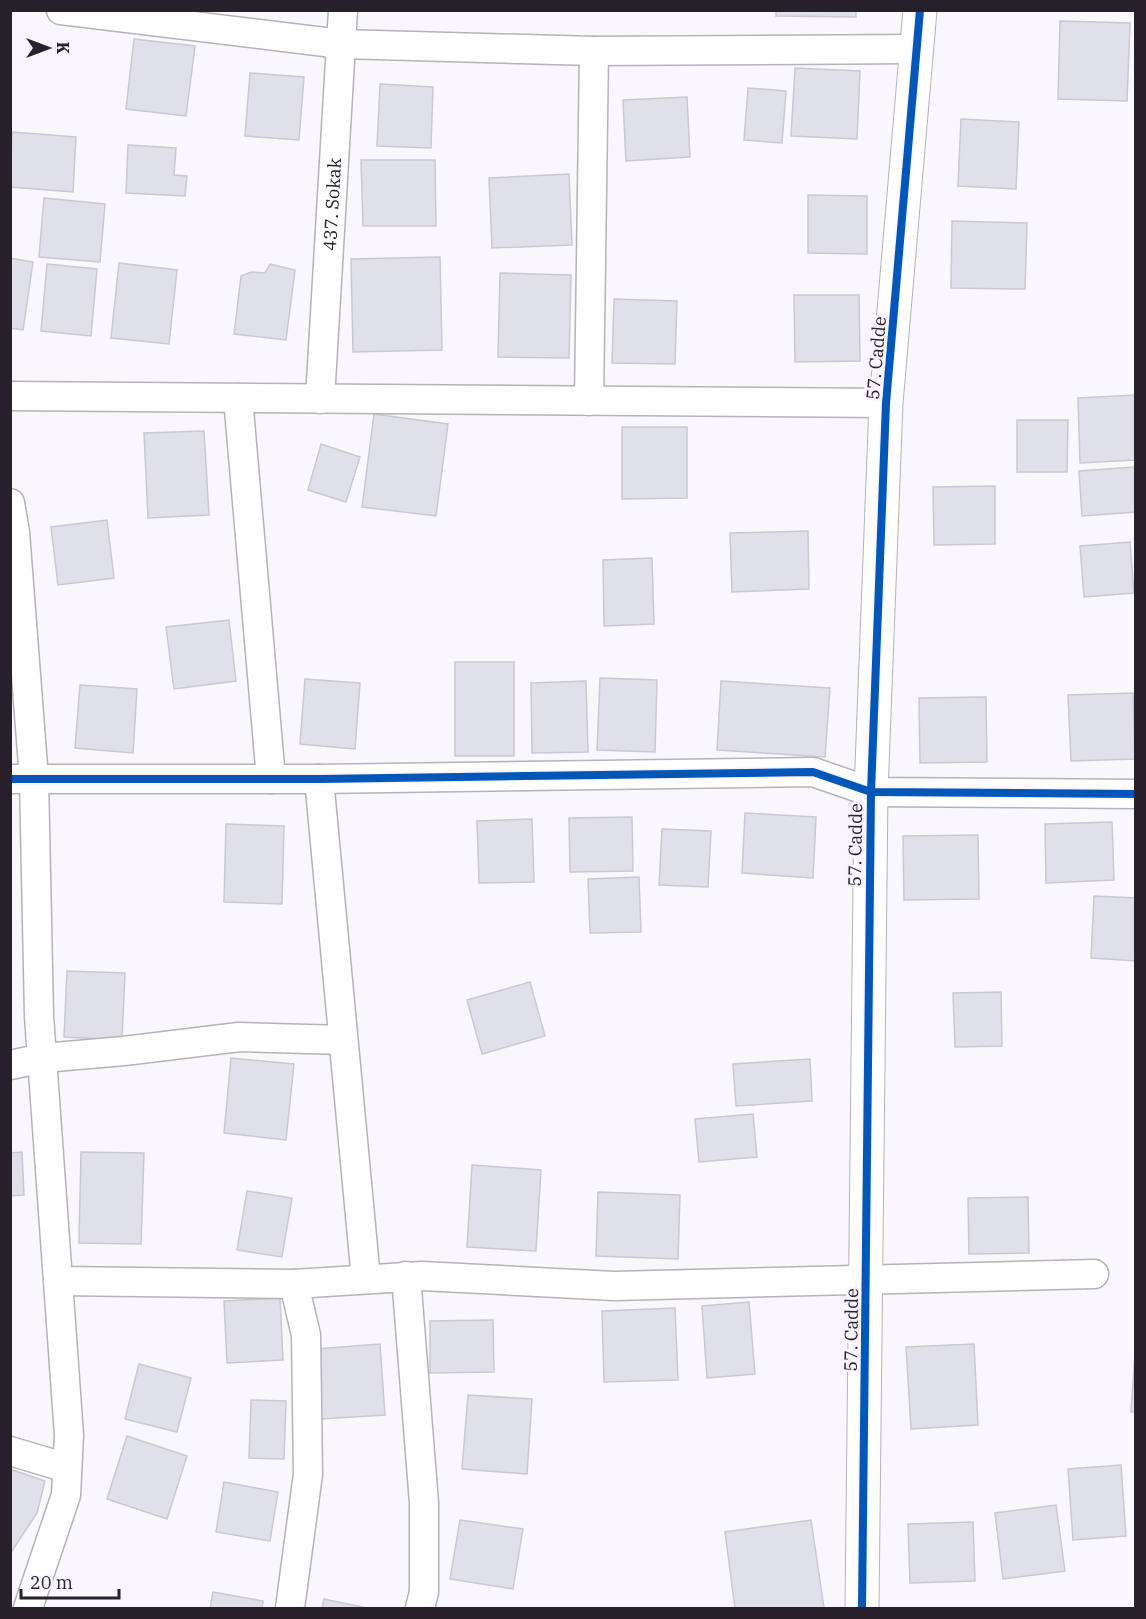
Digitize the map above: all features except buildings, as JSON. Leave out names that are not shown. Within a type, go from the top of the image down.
[{"type":"street","points":[[61,10],[341,44],[594,51],[917,49]]},
{"type":"street","name":"437. Sokak","points":[[320,399],[343,10]]},
{"type":"street","name":"57. Cadde","points":[[862,1608],[871,792],[886,403],[920,10]]},
{"type":"street","points":[[589,401],[594,51]]},
{"type":"street","points":[[10,396],[886,403]]},
{"type":"street","points":[[238,398],[271,778]]},
{"type":"street","points":[[10,502],[15,532],[22,778],[69,1435],[66,1495],[28,1608]]},
{"type":"street","points":[[22,778],[319,778],[813,772],[871,792],[1136,794]]},
{"type":"street","points":[[319,778],[366,1279]]},
{"type":"street","points":[[10,1065],[43,1058],[239,1037],[343,1040]]},
{"type":"street","points":[[59,1281],[294,1284],[406,1276],[614,1286],[1094,1274]]},
{"type":"street","points":[[406,1276],[424,1503],[424,1592],[420,1608]]},
{"type":"street","points":[[290,1608],[308,1474],[306,1335],[294,1284]]},
{"type":"street","points":[[10,1451],[67,1468]]},
{"type":"cycle path","points":[[862,1608],[871,792],[886,403],[920,10]]},
{"type":"cycle path","points":[[10,779],[319,779],[813,772],[871,792],[1136,794]]}]
